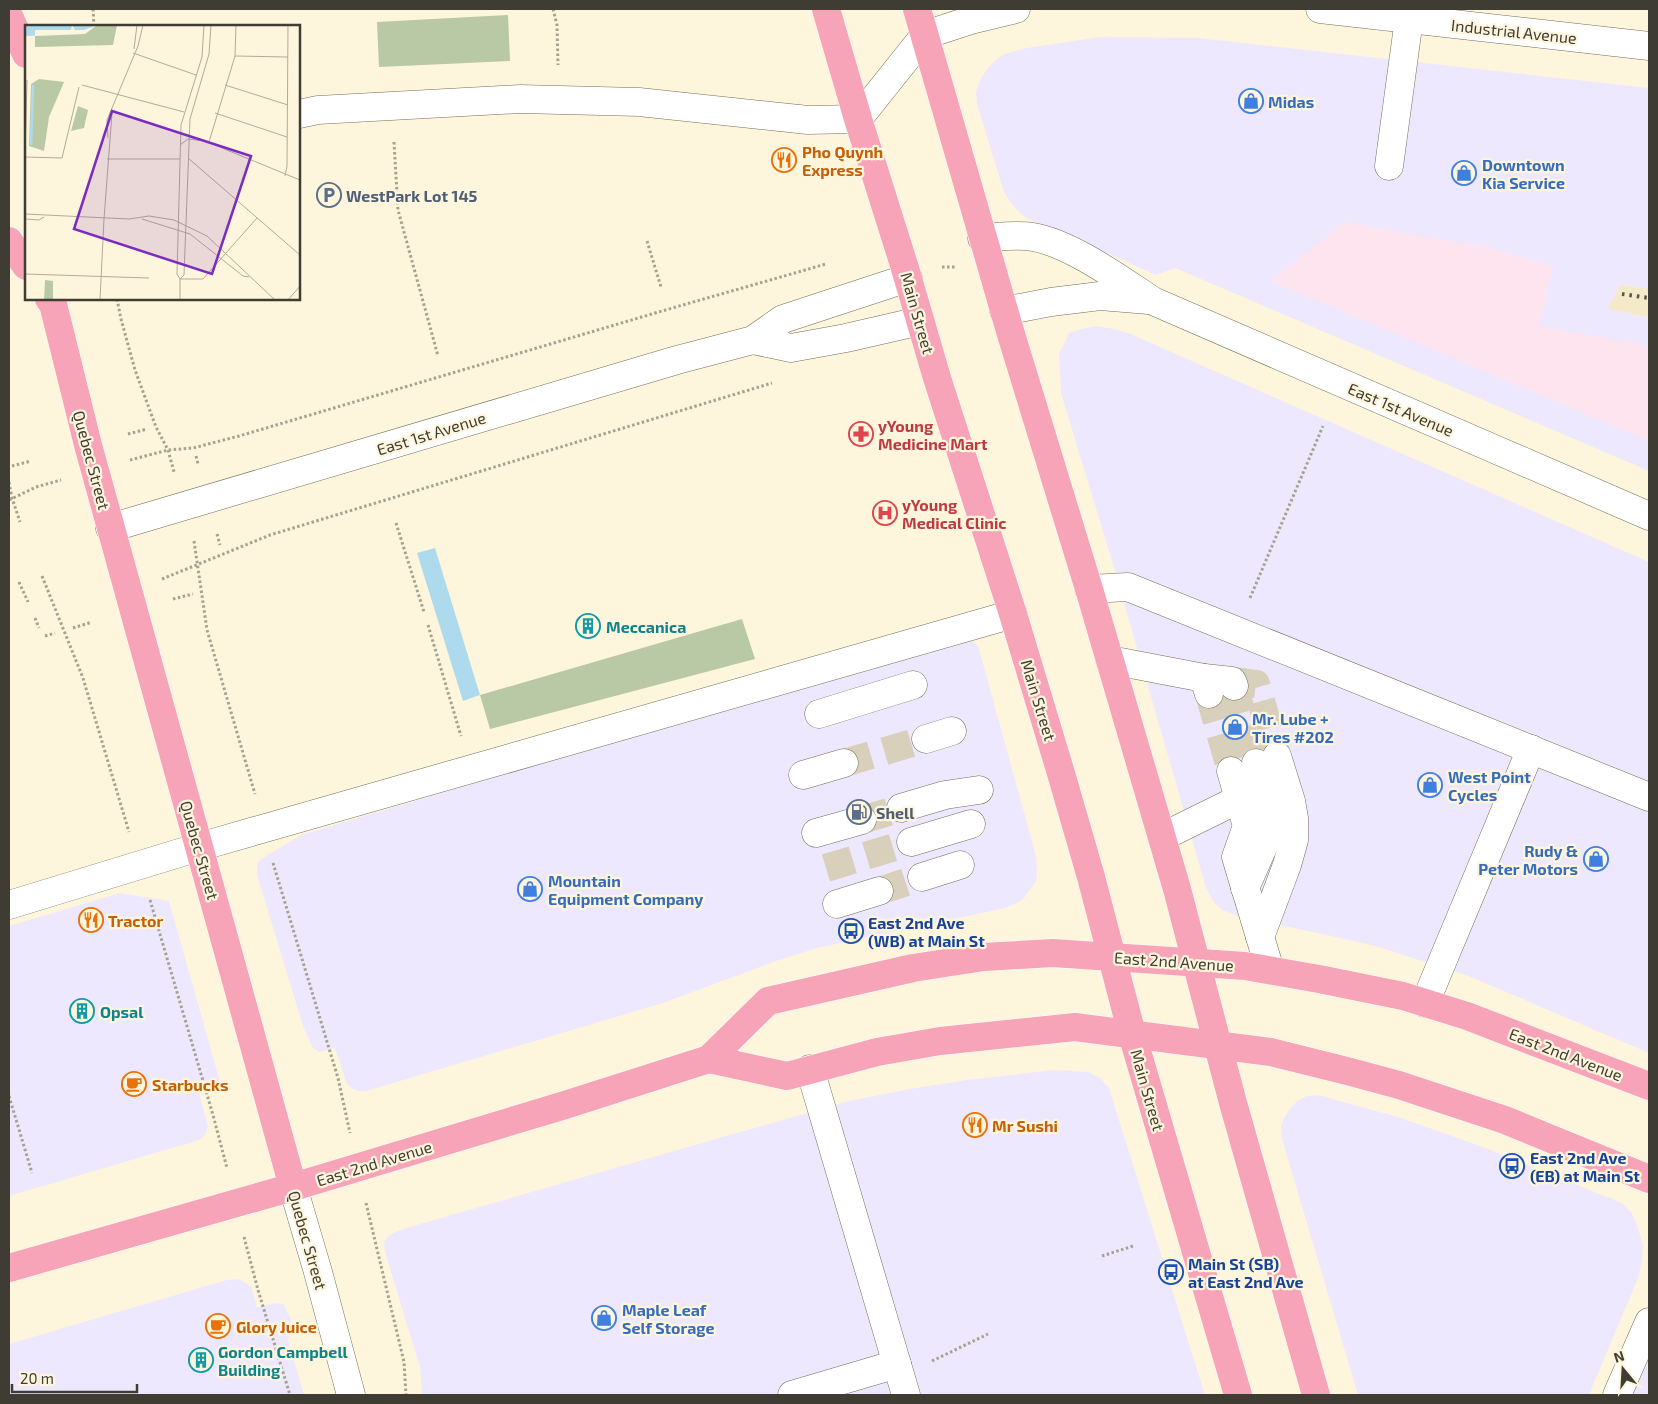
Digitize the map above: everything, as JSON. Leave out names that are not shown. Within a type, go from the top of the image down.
[{"type":"main road","points":[[9,9],[9,17],[25,52]]},
{"type":"main road","name":"Main Street","points":[[826,9],[976,504],[1013,614],[1060,770],[1132,1034],[1238,1395]]},
{"type":"main road","points":[[917,9],[982,238],[1162,837],[1217,1045],[1316,1395]]},
{"type":"main road","points":[[9,241],[25,265]]},
{"type":"main road","name":"Quebec Street","points":[[52,300],[110,528],[293,1187]]},
{"type":"main road","name":"East 2nd Avenue","points":[[9,1268],[293,1187],[565,1105],[709,1059],[768,1001],[913,968],[984,957],[1053,953],[1245,966],[1270,970],[1402,996],[1425,1003],[1467,1016],[1649,1086]]},
{"type":"main road","points":[[709,1059],[787,1076],[877,1052],[940,1041],[1075,1027],[1132,1034],[1271,1052],[1399,1085],[1506,1120],[1649,1179]]},
{"type":"street","points":[[300,114],[318,110],[520,99],[639,102],[808,120],[858,119],[925,35],[971,20],[1016,9]]},
{"type":"street","name":"Industrial Avenue","points":[[1320,9],[1649,46]]},
{"type":"street","points":[[1389,166],[1409,19]]},
{"type":"street","name":"East 1st Avenue","points":[[982,238],[1032,236],[1057,243],[1104,269],[1153,301],[1649,516]]},
{"type":"street","name":"East 1st Avenue","points":[[110,528],[677,360],[753,340],[783,319],[908,278]]},
{"type":"street","name":"East 1st Avenue","points":[[1004,311],[1051,302],[1100,296],[1153,301]]},
{"type":"street","name":"East 1st Avenue","points":[[753,340],[790,348],[846,338],[920,321]]},
{"type":"street","points":[[1089,589],[1128,587],[1649,797]]},
{"type":"street","points":[[9,905],[199,847],[1013,614]]},
{"type":"street","points":[[1110,660],[1216,686]]},
{"type":"street","points":[[819,714],[913,685]]},
{"type":"street","points":[[926,739],[952,731]]},
{"type":"street","points":[[1425,1003],[1531,749]]},
{"type":"street","points":[[803,775],[844,763]]},
{"type":"street","points":[[1162,837],[1239,799],[1255,763]]},
{"type":"street","points":[[1245,888],[1268,836],[1273,818],[1255,763]]},
{"type":"street","points":[[1255,763],[1291,801],[1294,818],[1294,840],[1287,865],[1260,937]]},
{"type":"street","points":[[901,808],[945,796],[979,790]]},
{"type":"street","points":[[1239,799],[1247,826],[1236,857],[1270,970]]},
{"type":"street","points":[[816,833],[862,820]]},
{"type":"street","points":[[911,842],[970,824]]},
{"type":"street","points":[[922,877],[960,865]]},
{"type":"street","points":[[837,904],[880,891]]},
{"type":"street","points":[[792,1395],[901,1378],[810,1069]]},
{"type":"street","name":"Quebec Street","points":[[293,1187],[351,1395]]},
{"type":"street","points":[[1617,1395],[1649,1322]]},
{"type":"path","points":[[93,9],[94,25]]},
{"type":"path","points":[[553,9],[558,25],[558,100]]},
{"type":"path","points":[[391,106],[398,210],[438,356]]},
{"type":"path","points":[[647,241],[662,287]]},
{"type":"path","points":[[135,459],[168,450],[193,448],[239,436],[834,262]]},
{"type":"path","points":[[117,300],[135,370],[156,427],[168,450],[175,476]]},
{"type":"path","points":[[166,578],[270,535],[776,381]]},
{"type":"path","points":[[1236,630],[1323,426]]},
{"type":"path","points":[[128,434],[147,429]]},
{"type":"path","points":[[12,466],[31,461]]},
{"type":"path","points":[[9,482],[10,499],[20,522]]},
{"type":"path","points":[[10,499],[36,487]]},
{"type":"path","points":[[396,523],[424,612]]},
{"type":"path","points":[[192,536],[207,630],[256,798]]},
{"type":"path","points":[[42,576],[82,678],[130,837]]},
{"type":"path","points":[[20,582],[28,602]]},
{"type":"path","points":[[172,599],[193,594]]},
{"type":"path","points":[[35,618],[39,628]]},
{"type":"path","points":[[73,628],[92,622]]},
{"type":"path","points":[[428,625],[472,770]]},
{"type":"path","points":[[46,636],[55,633]]},
{"type":"path","points":[[273,863],[338,1078]]},
{"type":"path","points":[[149,896],[213,1115]]},
{"type":"path","points":[[9,1096],[32,1173]]},
{"type":"path","points":[[1102,1256],[1133,1246]]},
{"type":"path","points":[[377,1254],[404,1362],[406,1395]]},
{"type":"path","points":[[258,1290],[290,1395]]},
{"type":"path","points":[[901,1378],[910,1371],[988,1334]]},
{"type":"shaded area","points":[[1101,37],[1198,38],[1649,88],[1649,289],[1620,285],[1609,309],[1649,317],[1649,471],[1175,268],[1156,275],[1021,214],[1004,192],[977,104],[976,93],[979,82],[987,69],[999,57],[1011,52]]},
{"type":"shaded area","points":[[1344,222],[1490,248],[1553,266],[1539,326],[1649,346],[1649,441],[1271,281]]},
{"type":"shaded area","points":[[1620,285],[1649,289],[1649,317],[1608,309]]},
{"type":"shaded area","points":[[1095,326],[1128,333],[1649,562],[1649,1053],[1466,975],[1372,945],[1239,916],[1222,910],[1213,901],[1206,888],[1112,561],[1061,393],[1059,354],[1069,333]]},
{"type":"shaded area","points":[[956,639],[971,640],[979,649],[1036,856],[1036,881],[1024,898],[1016,904],[1005,908],[817,948],[776,961],[663,1003],[366,1091],[358,1091],[347,1084],[335,1048],[320,1052],[313,1048],[303,1026],[257,875],[257,864],[261,859],[301,835]]},
{"type":"shaded area","points":[[120,893],[169,901],[220,1082],[198,1089],[208,1126],[206,1134],[199,1140],[9,1196],[9,926]]},
{"type":"shaded area","points":[[1054,1070],[1088,1072],[1100,1078],[1109,1088],[1205,1395],[422,1395],[420,1367],[385,1252],[384,1242],[389,1235],[406,1228],[849,1101],[967,1080]]},
{"type":"shaded area","points":[[1318,1095],[1398,1117],[1483,1147],[1622,1203],[1631,1212],[1643,1245],[1642,1261],[1638,1278],[1589,1395],[1358,1395],[1282,1139],[1281,1127],[1290,1109],[1297,1101],[1307,1096]]},
{"type":"shaded area","points":[[238,1279],[251,1286],[257,1307],[277,1303],[283,1304],[291,1320],[292,1326],[288,1340],[304,1395],[9,1395],[9,1344],[227,1280]]},
{"type":"shaded area","points":[[1649,1354],[1649,1395],[1632,1395]]},
{"type":"green space","points":[[508,15],[510,61],[379,67],[377,22]]},
{"type":"green space","points":[[742,619],[755,659],[490,729],[480,695]]},
{"type":"water","points":[[435,548],[480,695],[463,701],[417,553]]},
{"type":"tunnel","points":[[1232,681],[1256,684],[1277,756]]},
{"type":"tunnel","points":[[1234,686],[1256,763]]},
{"type":"tunnel","points":[[1209,694],[1231,771]]},
{"type":"tunnel","points":[[844,763],[926,739]]},
{"type":"tunnel","points":[[862,820],[901,808]]},
{"type":"tunnel","points":[[826,868],[911,842]]},
{"type":"tunnel","points":[[879,891],[922,877]]},
{"type":"railway","points":[[1622,294],[1649,298]]},
{"type":"place","name":"Midas","points":[[1251,101]]},
{"type":"place","name":"Pho Quynh Express","points":[[784,160]]},
{"type":"place","name":"Downtown Kia Service","points":[[1464,173]]},
{"type":"place","name":"WestPark Lot 145","points":[[329,195]]},
{"type":"place","name":"yYoung Medicine Mart","points":[[861,434]]},
{"type":"place","name":"yYoung Medical Clinic","points":[[885,513]]},
{"type":"place","name":"Meccanica","points":[[588,626]]},
{"type":"place","name":"Mr. Lube + Tires #202","points":[[1235,727]]},
{"type":"place","name":"West Point Cycles","points":[[1430,785]]},
{"type":"place","name":"Shell","points":[[859,812]]},
{"type":"place","name":"Rudy & Peter Motors","points":[[1596,859]]},
{"type":"place","name":"Mountain Equipment Company","points":[[530,889]]},
{"type":"place","name":"Tractor","points":[[91,920]]},
{"type":"place","name":"East 2nd Ave (WB) at Main St","points":[[851,931]]},
{"type":"place","name":"Opsal","points":[[82,1011]]},
{"type":"place","name":"Starbucks","points":[[134,1084]]},
{"type":"place","name":"Mr Sushi","points":[[975,1125]]},
{"type":"place","name":"East 2nd Ave (EB) at Main St","points":[[1512,1166]]},
{"type":"place","name":"Main St (SB) at East 2nd Ave","points":[[1171,1272]]},
{"type":"place","name":"Maple Leaf Self Storage","points":[[604,1318]]},
{"type":"place","name":"Glory Juice","points":[[218,1326]]},
{"type":"place","name":"Gordon Campbell Building","points":[[201,1360]]}]
